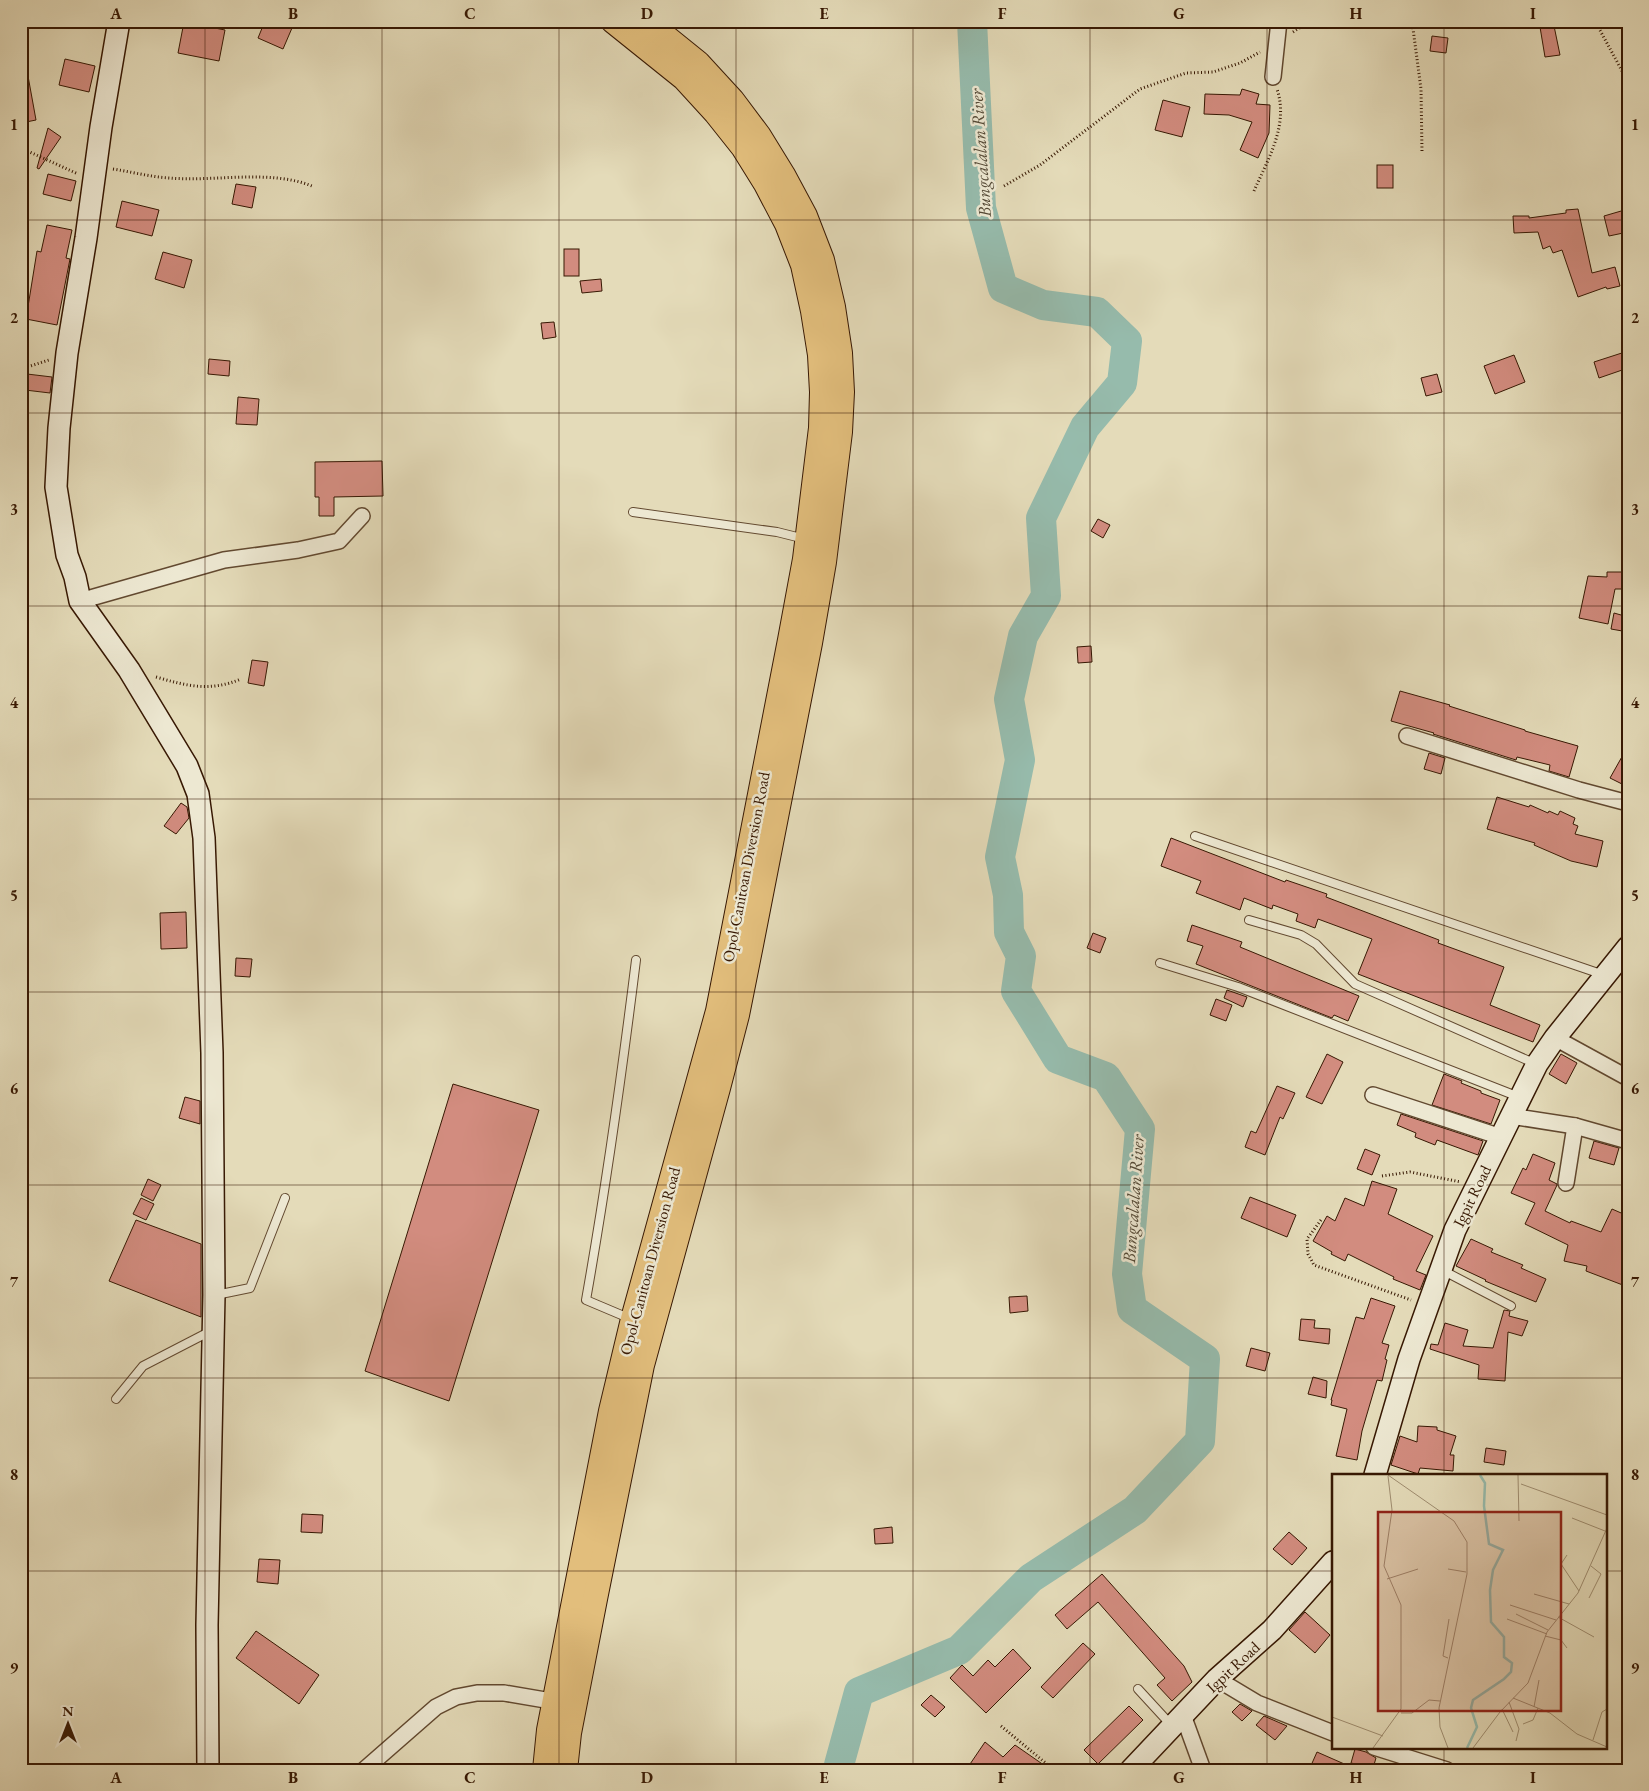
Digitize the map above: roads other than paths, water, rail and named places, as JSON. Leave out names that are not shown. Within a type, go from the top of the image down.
[{"type":"main road","name":"Opol-Canitoan Diversion Road","points":[[564,1770],[565,1704],[611,1411],[633,1319],[718,1011],[790,640],[807,540],[821,428],[820,355],[803,265],[787,224],[766,184],[743,147],[716,112],[684,78],[613,21]]},
{"type":"main road","name":"Opol-Canitoan Diversion Road","points":[[545,1770],[565,1704],[642,1365],[718,1088],[744,980],[824,562],[839,442],[842,392],[840,353],[833,307],[822,260],[805,216],[759,136],[732,100],[698,63],[646,21]]},
{"type":"street","points":[[119,21],[67,353],[59,428],[56,487],[67,555],[75,577],[80,601],[128,670],[187,766],[198,794],[204,838],[211,1044],[214,1295],[207,1625],[208,1770]]},
{"type":"street","points":[[1273,77],[1279,21]]},
{"type":"street","points":[[80,601],[224,560],[308,549],[339,541],[362,516]]},
{"type":"street","points":[[1407,736],[1579,790],[1628,803]]},
{"type":"street","name":"Igpit Road","points":[[1375,1474],[1409,1359],[1455,1230],[1537,1064],[1555,1038],[1627,949]]},
{"type":"street","points":[[1555,1038],[1628,1078]]},
{"type":"street","points":[[1373,1095],[1501,1136]]},
{"type":"street","points":[[1511,1116],[1576,1126],[1628,1141]]},
{"type":"street","points":[[1566,1183],[1576,1126]]},
{"type":"street","name":"Igpit Road","points":[[1131,1770],[1217,1679],[1272,1630],[1332,1563]]},
{"type":"street","points":[[1217,1679],[1257,1703],[1332,1732]]},
{"type":"street","points":[[364,1770],[436,1707],[456,1697],[477,1693],[504,1693],[565,1704]]},
{"type":"street","points":[[1178,1721],[1203,1770]]},
{"type":"street","points":[[1380,1748],[1406,1752],[1444,1769]]},
{"type":"lane","points":[[633,512],[777,532],[807,540]]},
{"type":"lane","points":[[1195,836],[1606,976]]},
{"type":"lane","points":[[1249,920],[1301,935],[1316,944],[1355,984],[1537,1064]]},
{"type":"lane","points":[[633,1319],[586,1300],[604,1198],[636,960]]},
{"type":"lane","points":[[1160,964],[1238,987],[1520,1098]]},
{"type":"lane","points":[[214,1295],[250,1288],[285,1198]]},
{"type":"lane","points":[[1440,1269],[1511,1306]]},
{"type":"lane","points":[[116,1399],[143,1366],[205,1334],[214,1332]]},
{"type":"lane","points":[[1138,1688],[1178,1721]]},
{"type":"waterway","name":"Bungcalalan River","points":[[842,1770],[839,1765],[859,1692],[959,1650],[1031,1578],[1135,1510],[1200,1441],[1205,1359],[1132,1309],[1127,1274],[1140,1129],[1106,1077],[1058,1059],[1016,991],[1021,956],[1009,932],[1008,895],[1000,857],[1020,760],[1009,699],[1023,636],[1046,596],[1041,518],[1085,427],[1122,383],[1127,341],[1097,312],[1043,305],[1003,288],[981,208],[972,21]]}]
